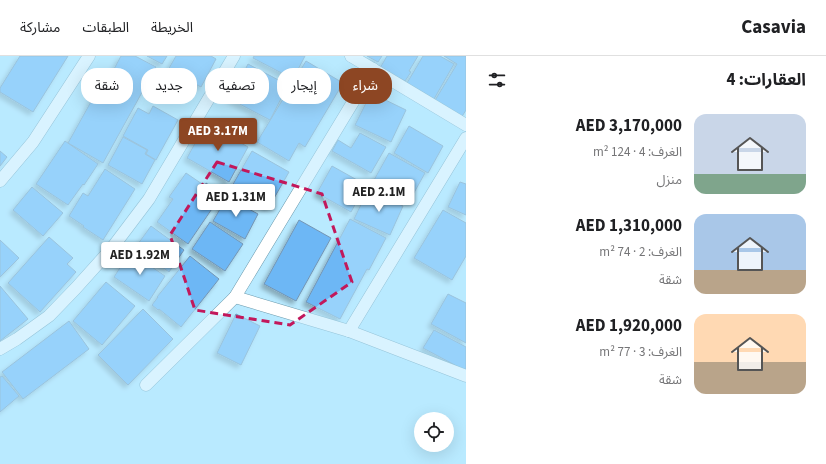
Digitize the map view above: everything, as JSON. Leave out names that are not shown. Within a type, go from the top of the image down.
[{"type":"street","points":[[0,181],[33,142],[89,56]]},
{"type":"street","points":[[0,349],[48,316],[112,248],[148,199],[234,56]]},
{"type":"street","points":[[351,56],[372,68]]},
{"type":"street","points":[[392,80],[466,125]]},
{"type":"street","points":[[146,386],[235,297],[353,104]]},
{"type":"street","points":[[349,331],[466,138]]},
{"type":"street","points":[[235,297],[349,331],[466,376]]},
{"type":"highlighted area","points":[[217,162],[322,194],[352,282],[290,325],[195,310],[170,235]]},
{"type":"building","points":[[20,56],[68,56],[33,112],[0,92],[0,88]]},
{"type":"building","points":[[121,56],[135,56],[156,67],[141,68],[141,94],[103,163],[68,143],[90,104],[133,104],[133,68],[115,68]]},
{"type":"building","points":[[147,56],[167,56],[162,64]]},
{"type":"building","points":[[176,56],[211,56],[216,59],[211,68],[205,68],[205,80],[201,87],[197,85],[197,68],[169,68]]},
{"type":"building","points":[[254,56],[305,56],[299,68],[277,68],[277,71],[253,58]]},
{"type":"building","points":[[367,56],[382,56],[378,62]]},
{"type":"building","points":[[387,56],[418,56],[405,81],[392,74],[392,68],[380,68]]},
{"type":"building","points":[[423,56],[440,56],[454,64],[434,99],[407,83]]},
{"type":"building","points":[[444,56],[466,56],[466,110],[461,118],[434,102],[457,64]]},
{"type":"building","points":[[306,61],[318,68],[302,68]]},
{"type":"building","points":[[248,64],[256,68],[246,68]]},
{"type":"building","points":[[269,75],[277,79],[277,104],[278,104],[270,120],[240,104],[269,104]]},
{"type":"building","points":[[331,76],[339,81],[339,90],[331,103]]},
{"type":"building","points":[[392,103],[406,110],[391,142],[355,125],[366,104]]},
{"type":"building","points":[[280,104],[331,104],[305,147],[299,143],[289,161],[257,142]]},
{"type":"building","points":[[153,106],[178,120],[156,160],[146,154],[148,150],[123,136],[138,108],[149,114]]},
{"type":"building","points":[[206,123],[248,147],[229,182],[187,158]]},
{"type":"building","points":[[409,126],[443,146],[428,173],[394,153]]},
{"type":"building","points":[[360,133],[386,147],[371,173],[332,151],[338,140],[351,148]]},
{"type":"building","points":[[123,137],[147,150],[145,154],[155,160],[142,184],[108,165]]},
{"type":"building","points":[[65,141],[98,164],[68,205],[36,184]]},
{"type":"building","points":[[0,151],[7,157],[0,166]]},
{"type":"building","points":[[252,151],[289,172],[269,207],[232,186]]},
{"type":"building","points":[[389,153],[425,173],[410,200],[374,180]]},
{"type":"building","points":[[332,166],[366,185],[351,212],[317,193]]},
{"type":"building","points":[[105,169],[135,189],[103,240],[69,216],[83,193],[88,196]]},
{"type":"building","points":[[186,173],[205,186],[206,183],[222,194],[188,244],[157,222],[173,199],[169,197]]},
{"type":"building","points":[[460,182],[466,184],[466,215],[448,207]]},
{"type":"building","points":[[32,187],[63,213],[43,236],[13,210]]},
{"type":"building","points":[[368,190],[403,206],[390,235],[354,219]]},
{"type":"building","points":[[227,197],[258,214],[245,239],[213,221]]},
{"type":"building","points":[[443,210],[466,223],[466,256],[452,280],[414,258]]},
{"type":"building","points":[[350,219],[386,238],[369,270],[367,269],[340,319],[306,302]]},
{"type":"building","points":[[299,220],[331,238],[296,301],[264,284]]},
{"type":"building","points":[[210,222],[243,244],[225,271],[192,249]]},
{"type":"building","points":[[151,226],[184,250],[169,272],[135,248]]},
{"type":"building","points":[[49,237],[73,258],[67,264],[76,272],[40,312],[8,283]]},
{"type":"building","points":[[0,240],[19,258],[0,277]]},
{"type":"building","points":[[130,252],[165,276],[149,301],[114,277]]},
{"type":"building","points":[[190,256],[219,279],[181,327],[152,305]]},
{"type":"building","points":[[106,282],[135,306],[102,345],[73,321]]},
{"type":"building","points":[[0,286],[28,319],[0,341]]},
{"type":"building","points":[[448,294],[466,303],[466,343],[431,324]]},
{"type":"building","points":[[143,309],[173,339],[128,385],[98,355]]},
{"type":"building","points":[[236,314],[260,326],[241,365],[217,353]]},
{"type":"building","points":[[69,321],[89,349],[23,399],[2,372]]},
{"type":"building","points":[[434,330],[466,347],[466,371],[423,348]]},
{"type":"building","points":[[2,376],[19,396],[0,412],[0,377]]}]
